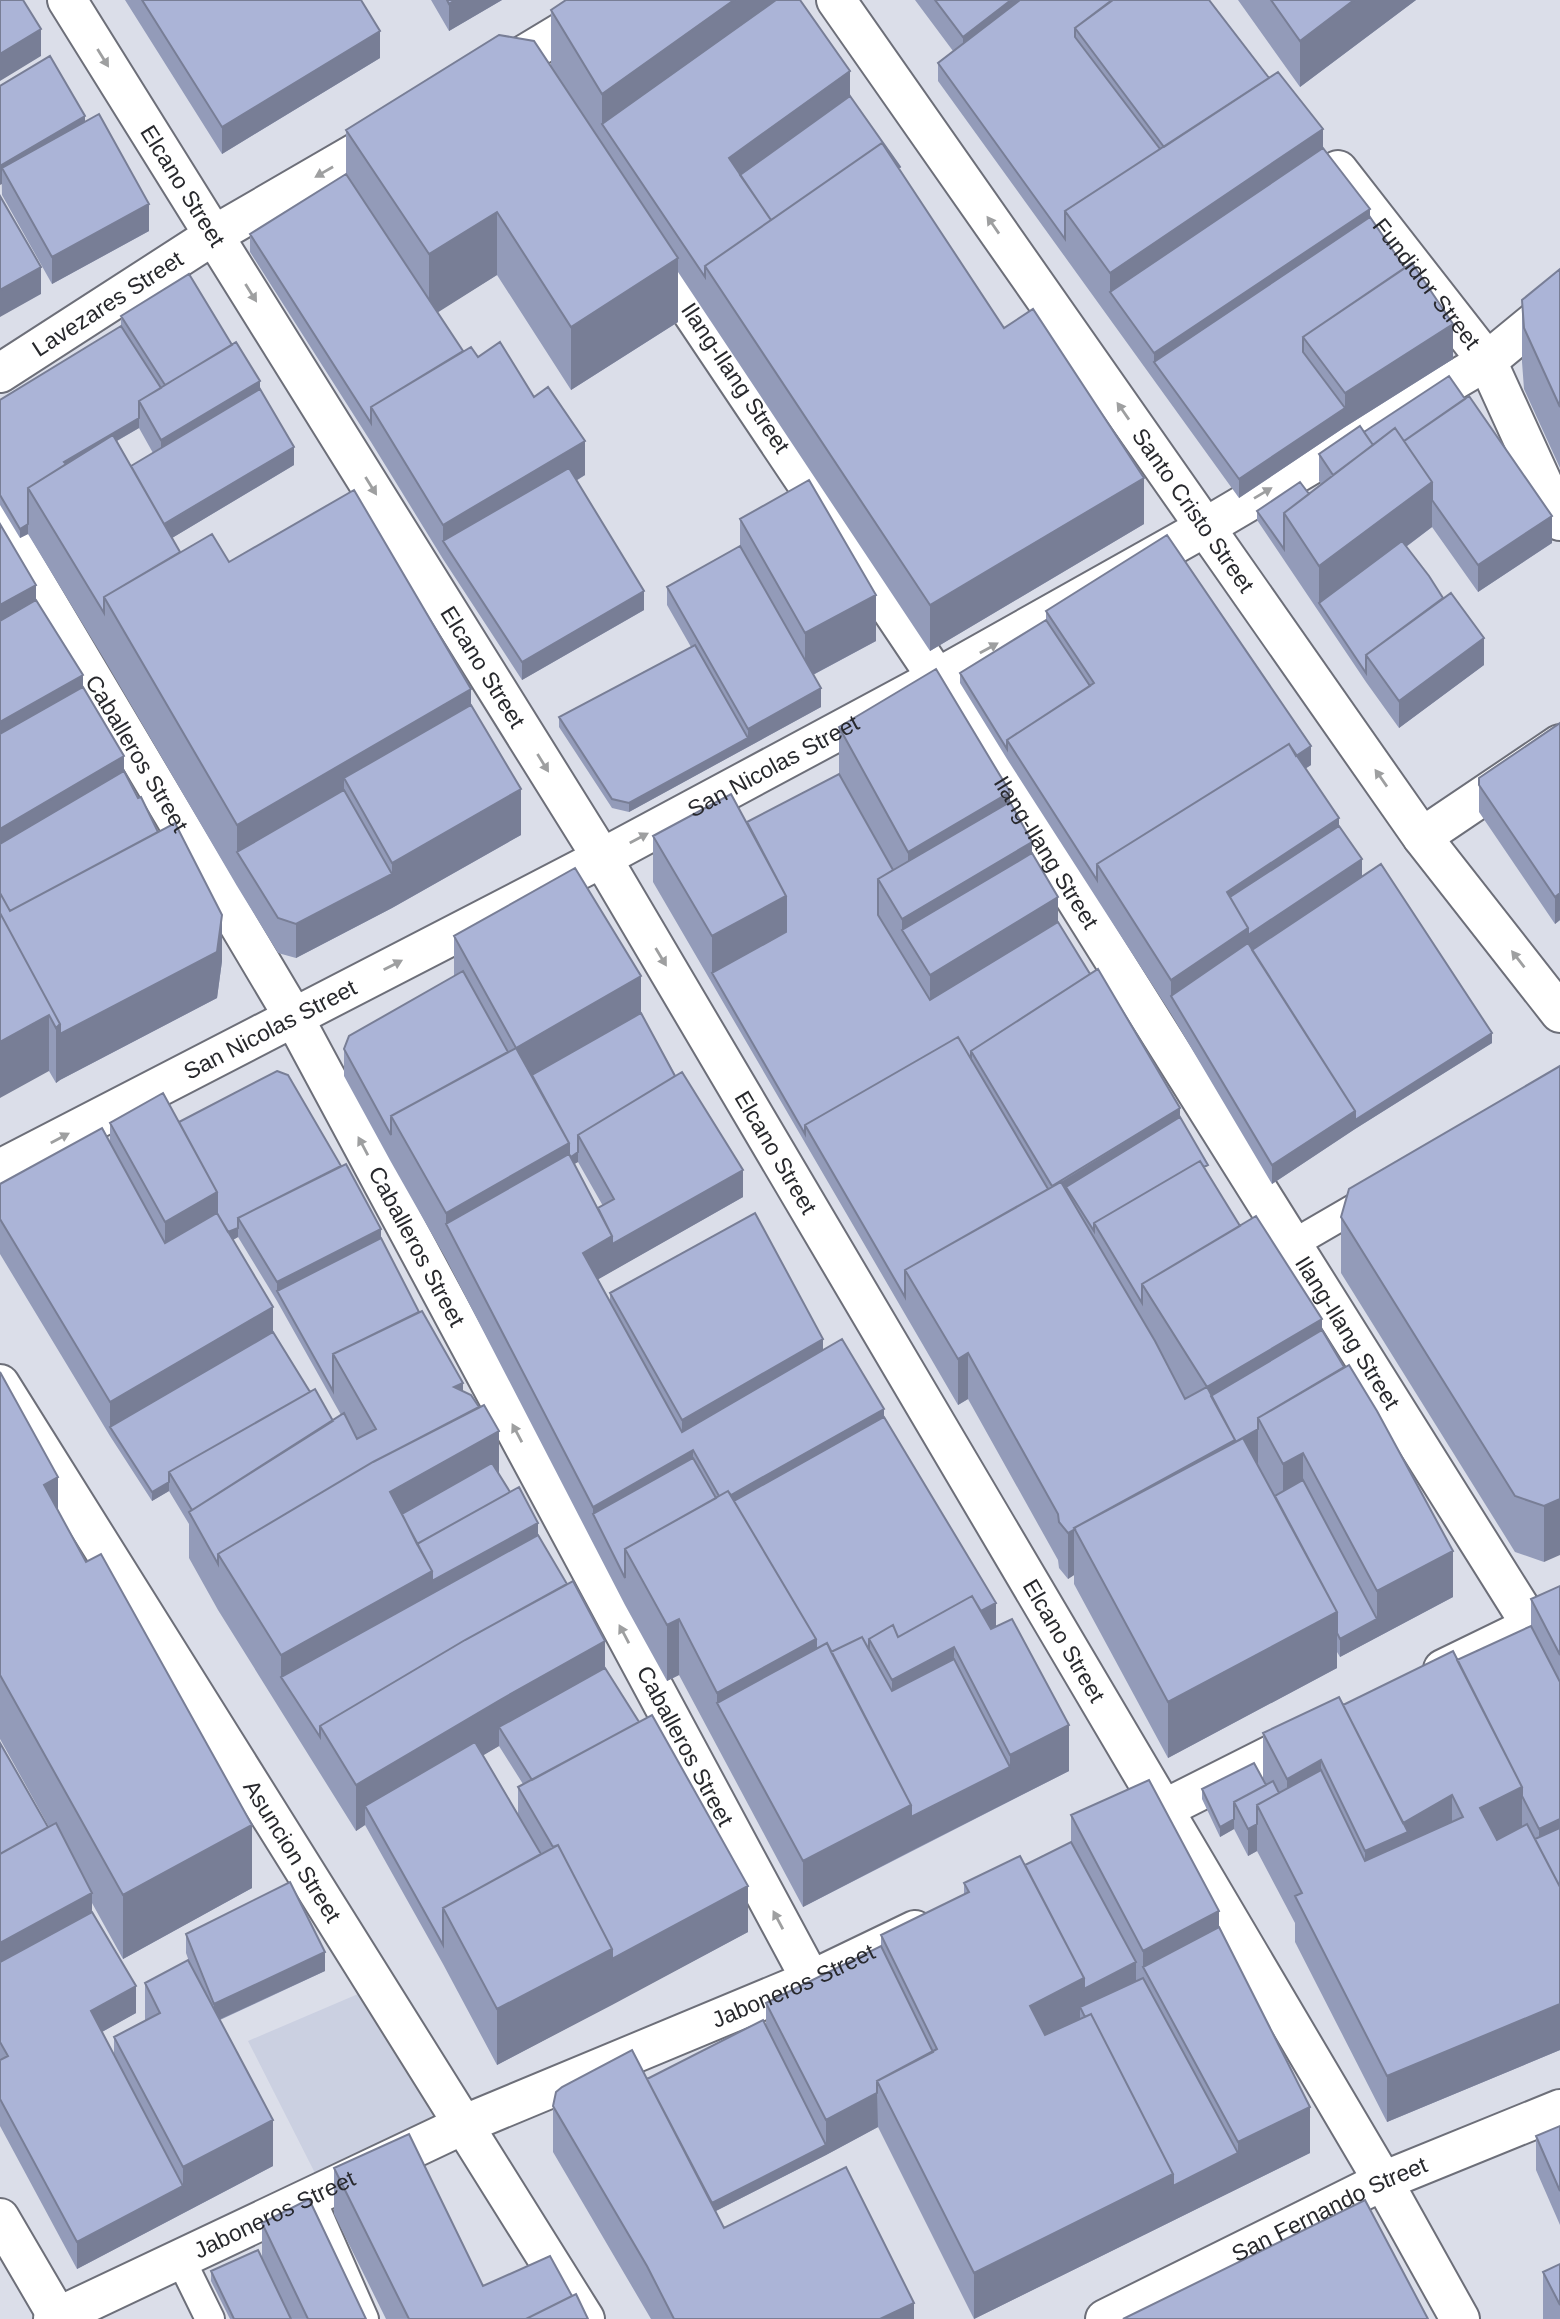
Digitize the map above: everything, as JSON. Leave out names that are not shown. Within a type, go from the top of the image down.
[{"type":"street","name":"Elcano Street","points":[[66,0],[602,858],[1383,2181],[1460,2319]]},
{"type":"street","points":[[462,92],[615,0]]},
{"type":"street","name":"Santo Cristo Street","points":[[836,0],[1422,837],[1560,1013]]},
{"type":"street","points":[[521,57],[542,89]]},
{"type":"street","name":"Lavezares Street","points":[[0,373],[215,235],[415,119]]},
{"type":"street","name":"Fundidor Street","points":[[1316,142],[1487,360],[1560,521]]},
{"type":"street","name":"Ilang-Ilang Street","points":[[634,227],[937,678],[1293,1244],[1545,1618]]},
{"type":"street","name":"San Nicolas Street","points":[[0,1169],[602,858],[937,678],[1204,528],[1487,360],[1560,302]]},
{"type":"street","name":"Caballeros Street","points":[[0,523],[293,1016],[811,1980]]},
{"type":"street","points":[[1422,837],[1560,744]]},
{"type":"street","name":"Asuncion Street","points":[[0,1384],[585,2319]]},
{"type":"street","points":[[1408,1686],[1545,1618]]},
{"type":"street","points":[[1115,1833],[1347,1717]]},
{"type":"street","name":"Jaboneros Street","points":[[57,2318],[465,2124],[811,1980],[945,1916]]},
{"type":"street","name":"San Fernando Street","points":[[1105,2319],[1383,2181],[1560,2109]]},
{"type":"street","points":[[0,2218],[57,2318]]},
{"type":"lane","points":[[1293,1244],[1398,1182]]},
{"type":"lane","points":[[310,2196],[364,2319]]},
{"type":"lane","points":[[180,2258],[210,2319]]},
{"type":"shaded area","points":[[365,1991],[440,2121],[316,2175],[248,2041]]},
{"type":"building","points":[[0,0],[23,0],[41,29],[0,54]]},
{"type":"building","points":[[142,0],[361,0],[380,31],[222,127]]},
{"type":"building","points":[[566,0],[734,0],[602,94],[551,10]]},
{"type":"building","points":[[776,0],[800,0],[850,71],[729,158],[771,220],[705,266],[705,277],[602,124]]},
{"type":"building","points":[[935,0],[1011,0],[963,37]]},
{"type":"building","points":[[1020,0],[1112,0],[1075,28],[1075,37],[1160,149],[1065,211],[1065,239],[938,63]]},
{"type":"building","points":[[1113,0],[1209,0],[1269,78],[1164,147],[1075,28]]},
{"type":"building","points":[[1271,0],[1354,0],[1300,41]]},
{"type":"building","points":[[499,35],[534,41],[678,258],[571,327],[497,212],[429,254],[346,130]]},
{"type":"building","points":[[50,56],[85,116],[0,166],[0,86]]},
{"type":"building","points":[[1278,72],[1323,129],[1110,273],[1065,211]]},
{"type":"building","points":[[850,96],[900,167],[882,143],[771,220],[740,175]]},
{"type":"building","points":[[99,114],[149,204],[52,257],[2,168]]},
{"type":"building","points":[[882,143],[1004,328],[1033,309],[1144,478],[930,605],[705,266]]},
{"type":"building","points":[[1323,148],[1370,209],[1154,353],[1110,292]]},
{"type":"building","points":[[346,174],[463,351],[371,407],[371,423],[250,234]]},
{"type":"building","points":[[0,196],[41,267],[0,290]]},
{"type":"building","points":[[1370,217],[1405,268],[1303,337],[1303,352],[1345,408],[1239,479],[1154,362]]},
{"type":"building","points":[[1412,263],[1453,324],[1345,393],[1303,337]]},
{"type":"building","points":[[1560,269],[1560,407],[1524,328],[1522,300]]},
{"type":"building","points":[[189,274],[232,345],[165,385],[121,316]]},
{"type":"building","points":[[121,326],[161,388],[139,401],[139,418],[64,462],[66,464],[28,488],[28,524],[20,529],[0,495],[0,400]]},
{"type":"building","points":[[236,342],[260,381],[161,440],[139,401]]},
{"type":"building","points":[[500,342],[534,397],[548,387],[585,441],[443,525],[371,407],[471,347],[478,357]]},
{"type":"building","points":[[1449,376],[1465,399],[1404,441],[1395,428],[1373,445],[1364,432]]},
{"type":"building","points":[[260,389],[294,447],[164,524],[131,466]]},
{"type":"building","points":[[1469,396],[1552,516],[1478,565],[1432,500],[1432,482],[1404,441]]},
{"type":"building","points":[[1360,426],[1373,445],[1333,475],[1319,454]]},
{"type":"building","points":[[1395,428],[1432,482],[1319,566],[1284,513]]},
{"type":"building","points":[[113,435],[180,552],[104,597],[104,613],[28,488]]},
{"type":"building","points":[[569,468],[644,591],[522,662],[443,541]]},
{"type":"building","points":[[809,480],[876,595],[805,633],[740,519]]},
{"type":"building","points":[[1300,482],[1309,494],[1284,513],[1284,549],[1257,511]]},
{"type":"building","points":[[354,490],[471,689],[237,825],[104,597],[212,534],[229,562]]},
{"type":"building","points":[[0,524],[36,585],[0,605]]},
{"type":"building","points":[[1167,535],[1311,746],[1296,756],[1289,744],[1097,864],[1097,880],[1007,740],[1094,683],[1046,611]]},
{"type":"building","points":[[1402,541],[1443,598],[1366,655],[1366,673],[1319,603]]},
{"type":"building","points":[[740,546],[821,688],[748,729],[667,587]]},
{"type":"building","points":[[1451,593],[1484,638],[1399,701],[1366,655]]},
{"type":"building","points":[[36,600],[83,675],[0,722],[0,621]]},
{"type":"building","points":[[1046,620],[1090,686],[1007,740],[1007,749],[960,673]]},
{"type":"building","points":[[695,645],[748,738],[629,803],[612,799],[559,717]]},
{"type":"building","points":[[936,669],[1010,792],[908,852],[839,727]]},
{"type":"building","points":[[83,687],[124,756],[0,829],[0,734]]},
{"type":"building","points":[[471,705],[521,789],[392,863],[344,778]]},
{"type":"building","points":[[1560,723],[1560,893],[1555,897],[1479,785],[1479,778]]},
{"type":"building","points":[[1289,744],[1339,818],[1227,892],[1248,928],[1171,980],[1097,864]]},
{"type":"building","points":[[124,771],[138,798],[141,797],[158,832],[10,911],[0,893],[0,844]]},
{"type":"building","points":[[839,774],[893,870],[878,879],[878,915],[930,1000],[1058,922],[1090,974],[971,1051],[971,1059],[958,1037],[805,1125],[805,1134],[712,973],[786,932],[786,896],[747,822]]},
{"type":"building","points":[[344,790],[392,874],[296,924],[278,918],[237,852]]},
{"type":"building","points":[[731,794],[786,896],[712,936],[653,836]]},
{"type":"building","points":[[1010,802],[1032,842],[902,919],[878,879]]},
{"type":"building","points":[[175,823],[222,915],[217,952],[60,1034],[60,1024],[0,913],[0,893],[10,911]]},
{"type":"building","points":[[1339,826],[1362,859],[1248,935],[1248,928],[1230,897]]},
{"type":"building","points":[[1032,853],[1058,897],[930,975],[902,930]]},
{"type":"building","points":[[1381,864],[1492,1033],[1355,1120],[1355,1111],[1252,950]]},
{"type":"building","points":[[575,868],[641,976],[516,1048],[454,936]]},
{"type":"building","points":[[0,913],[60,1024],[56,1028],[49,1015],[0,1042]]},
{"type":"building","points":[[1248,943],[1355,1111],[1272,1165],[1171,996]]},
{"type":"building","points":[[1098,969],[1180,1108],[1052,1186],[971,1051]]},
{"type":"building","points":[[463,971],[508,1052],[391,1116],[391,1135],[344,1049],[349,1036]]},
{"type":"building","points":[[641,1013],[675,1076],[578,1135],[578,1152],[571,1157],[569,1143],[532,1075]]},
{"type":"building","points":[[958,1037],[1048,1189],[905,1270],[905,1297],[805,1125]]},
{"type":"building","points":[[516,1048],[569,1143],[446,1213],[391,1116]]},
{"type":"building","points":[[1560,1066],[1560,1499],[1544,1506],[1515,1496],[1341,1217],[1349,1189]]},
{"type":"building","points":[[277,1071],[288,1075],[341,1166],[238,1218],[238,1228],[228,1232],[217,1213],[217,1192],[179,1122]]},
{"type":"building","points":[[682,1072],[743,1170],[612,1244],[612,1236],[598,1208],[614,1199],[578,1135]]},
{"type":"building","points":[[163,1093],[217,1192],[165,1222],[110,1123]]},
{"type":"building","points":[[1180,1117],[1208,1165],[1204,1167],[1200,1161],[1094,1223],[1094,1231],[1066,1187]]},
{"type":"building","points":[[102,1128],[165,1243],[217,1213],[273,1307],[110,1402],[0,1219],[0,1184]]},
{"type":"building","points":[[569,1154],[612,1236],[583,1253],[682,1432],[842,1339],[884,1409],[731,1495],[728,1491],[719,1496],[693,1450],[593,1507],[446,1224]]},
{"type":"building","points":[[1200,1161],[1240,1226],[1142,1284],[1142,1303],[1094,1223]]},
{"type":"building","points":[[346,1164],[381,1229],[277,1282],[238,1218]]},
{"type":"building","points":[[1061,1182],[1155,1341],[1185,1399],[1207,1387],[1235,1440],[1068,1533],[1059,1522],[1058,1514],[968,1353],[958,1359],[905,1270]]},
{"type":"building","points":[[755,1213],[823,1339],[682,1420],[610,1293]]},
{"type":"building","points":[[1256,1216],[1322,1319],[1207,1387],[1142,1284]]},
{"type":"building","points":[[381,1238],[419,1312],[333,1354],[333,1391],[277,1291]]},
{"type":"building","points":[[422,1311],[463,1383],[454,1387],[471,1395],[479,1407],[373,1462],[218,1554],[218,1564],[189,1512],[344,1413],[357,1439],[376,1429],[333,1354]]},
{"type":"building","points":[[1322,1330],[1344,1367],[1258,1418],[1258,1429],[1235,1442],[1211,1396]]},
{"type":"building","points":[[273,1332],[310,1392],[169,1472],[169,1482],[152,1492],[110,1427]]},
{"type":"building","points":[[1349,1365],[1453,1551],[1377,1591],[1303,1453],[1283,1464],[1258,1418]]},
{"type":"building","points":[[0,1372],[58,1477],[44,1485],[86,1562],[101,1554],[252,1825],[123,1895],[0,1675]]},
{"type":"building","points":[[315,1389],[333,1421],[192,1510],[169,1472]]},
{"type":"building","points":[[484,1405],[499,1431],[390,1492],[432,1571],[281,1655],[218,1554],[373,1462]]},
{"type":"building","points":[[884,1417],[996,1603],[981,1611],[972,1596],[898,1637],[893,1625],[869,1639],[869,1650],[862,1637],[831,1652],[827,1643],[816,1649],[816,1639],[734,1501]]},
{"type":"building","points":[[1243,1438],[1337,1612],[1168,1702],[1074,1528]]},
{"type":"building","points":[[693,1458],[716,1498],[625,1549],[625,1578],[593,1514]]},
{"type":"building","points":[[492,1463],[510,1492],[417,1544],[402,1514]]},
{"type":"building","points":[[1303,1480],[1377,1619],[1340,1639],[1337,1633],[1337,1612],[1275,1496]]},
{"type":"building","points":[[519,1487],[538,1523],[432,1581],[432,1571],[417,1544]]},
{"type":"building","points":[[728,1491],[816,1639],[717,1693],[679,1619],[667,1625],[625,1549]]},
{"type":"building","points":[[538,1535],[567,1584],[465,1640],[320,1726],[320,1737],[281,1677]]},
{"type":"building","points":[[573,1581],[605,1641],[356,1785],[320,1726],[465,1640]]},
{"type":"building","points":[[1560,1586],[1560,1655],[1531,1599]]},
{"type":"building","points":[[972,1596],[991,1629],[1012,1619],[1069,1725],[1010,1755],[954,1647],[892,1680],[869,1639],[893,1625],[898,1637]]},
{"type":"building","points":[[1531,1626],[1560,1682],[1560,1819],[1539,1829],[1522,1796],[1522,1787],[1457,1660]]},
{"type":"building","points":[[862,1637],[892,1691],[954,1659],[1010,1767],[911,1817],[911,1805],[831,1652]]},
{"type":"building","points":[[827,1643],[911,1805],[803,1861],[717,1703]]},
{"type":"building","points":[[1453,1651],[1522,1787],[1480,1808],[1497,1840],[1527,1824],[1560,1887],[1560,2004],[1387,2076],[1295,1896],[1302,1893],[1257,1805],[1321,1770],[1365,1861],[1463,1817],[1452,1795],[1403,1823],[1343,1705]]},
{"type":"building","points":[[605,1668],[639,1722],[532,1780],[499,1727]]},
{"type":"building","points":[[1339,1697],[1408,1832],[1365,1851],[1321,1760],[1287,1779],[1263,1733]]},
{"type":"building","points":[[652,1715],[748,1886],[612,1959],[612,1949],[558,1845],[553,1847],[518,1787]]},
{"type":"building","points":[[475,1742],[541,1854],[443,1908],[443,1945],[365,1806]]},
{"type":"building","points":[[0,1743],[48,1827],[0,1854]]},
{"type":"building","points":[[1254,1763],[1266,1785],[1234,1802],[1234,1819],[1220,1827],[1202,1789]]},
{"type":"building","points":[[1149,1780],[1219,1911],[1143,1951],[1071,1815]]},
{"type":"building","points":[[1273,1781],[1279,1793],[1257,1805],[1257,1824],[1248,1829],[1234,1802]]},
{"type":"building","points":[[56,1823],[92,1893],[0,1943],[0,1854]]},
{"type":"building","points":[[1560,1828],[1560,1887],[1535,1839]]},
{"type":"building","points":[[1071,1842],[1136,1962],[1084,1989],[1084,1978],[1025,1865]]},
{"type":"building","points":[[558,1845],[612,1949],[497,2009],[443,1908]]},
{"type":"building","points":[[1020,1856],[1084,1978],[1030,2006],[1045,2035],[1091,2014],[1173,2174],[974,2273],[877,2081],[937,2049],[881,1935],[969,1892],[964,1883]]},
{"type":"building","points":[[290,1882],[325,1952],[214,2004],[186,1934]]},
{"type":"building","points":[[92,1912],[136,1986],[91,2011],[183,2186],[77,2242],[0,2099],[0,2060],[8,2056],[0,2042],[0,1962]]},
{"type":"building","points":[[1219,1927],[1310,2107],[1238,2142],[1143,1967]]},
{"type":"building","points":[[881,1946],[933,2052],[877,2081],[877,2093],[826,2120],[766,2003]]},
{"type":"building","points":[[188,1960],[273,2120],[183,2167],[114,2037],[160,2013],[145,1983]]},
{"type":"building","points":[[1143,1978],[1238,2153],[1173,2186],[1173,2174],[1091,2014],[1085,2017],[1080,2007]]},
{"type":"building","points":[[763,2020],[826,2145],[712,2203],[647,2079]]},
{"type":"building","points":[[632,2050],[724,2228],[846,2167],[914,2303],[880,2319],[674,2319],[647,2266],[553,2106],[556,2092],[562,2087]]},
{"type":"building","points":[[1560,2126],[1560,2191],[1536,2136]]},
{"type":"building","points":[[409,2134],[483,2286],[550,2256],[572,2296],[526,2319],[409,2319],[334,2168]]},
{"type":"building","points":[[309,2199],[366,2319],[308,2319],[262,2223]]},
{"type":"building","points":[[1365,2200],[1428,2319],[1123,2319]]},
{"type":"building","points":[[258,2250],[291,2319],[234,2319],[211,2271]]},
{"type":"building","points":[[1560,2264],[1560,2305],[1543,2272]]},
{"type":"building","points":[[576,2294],[588,2319],[526,2319]]}]
